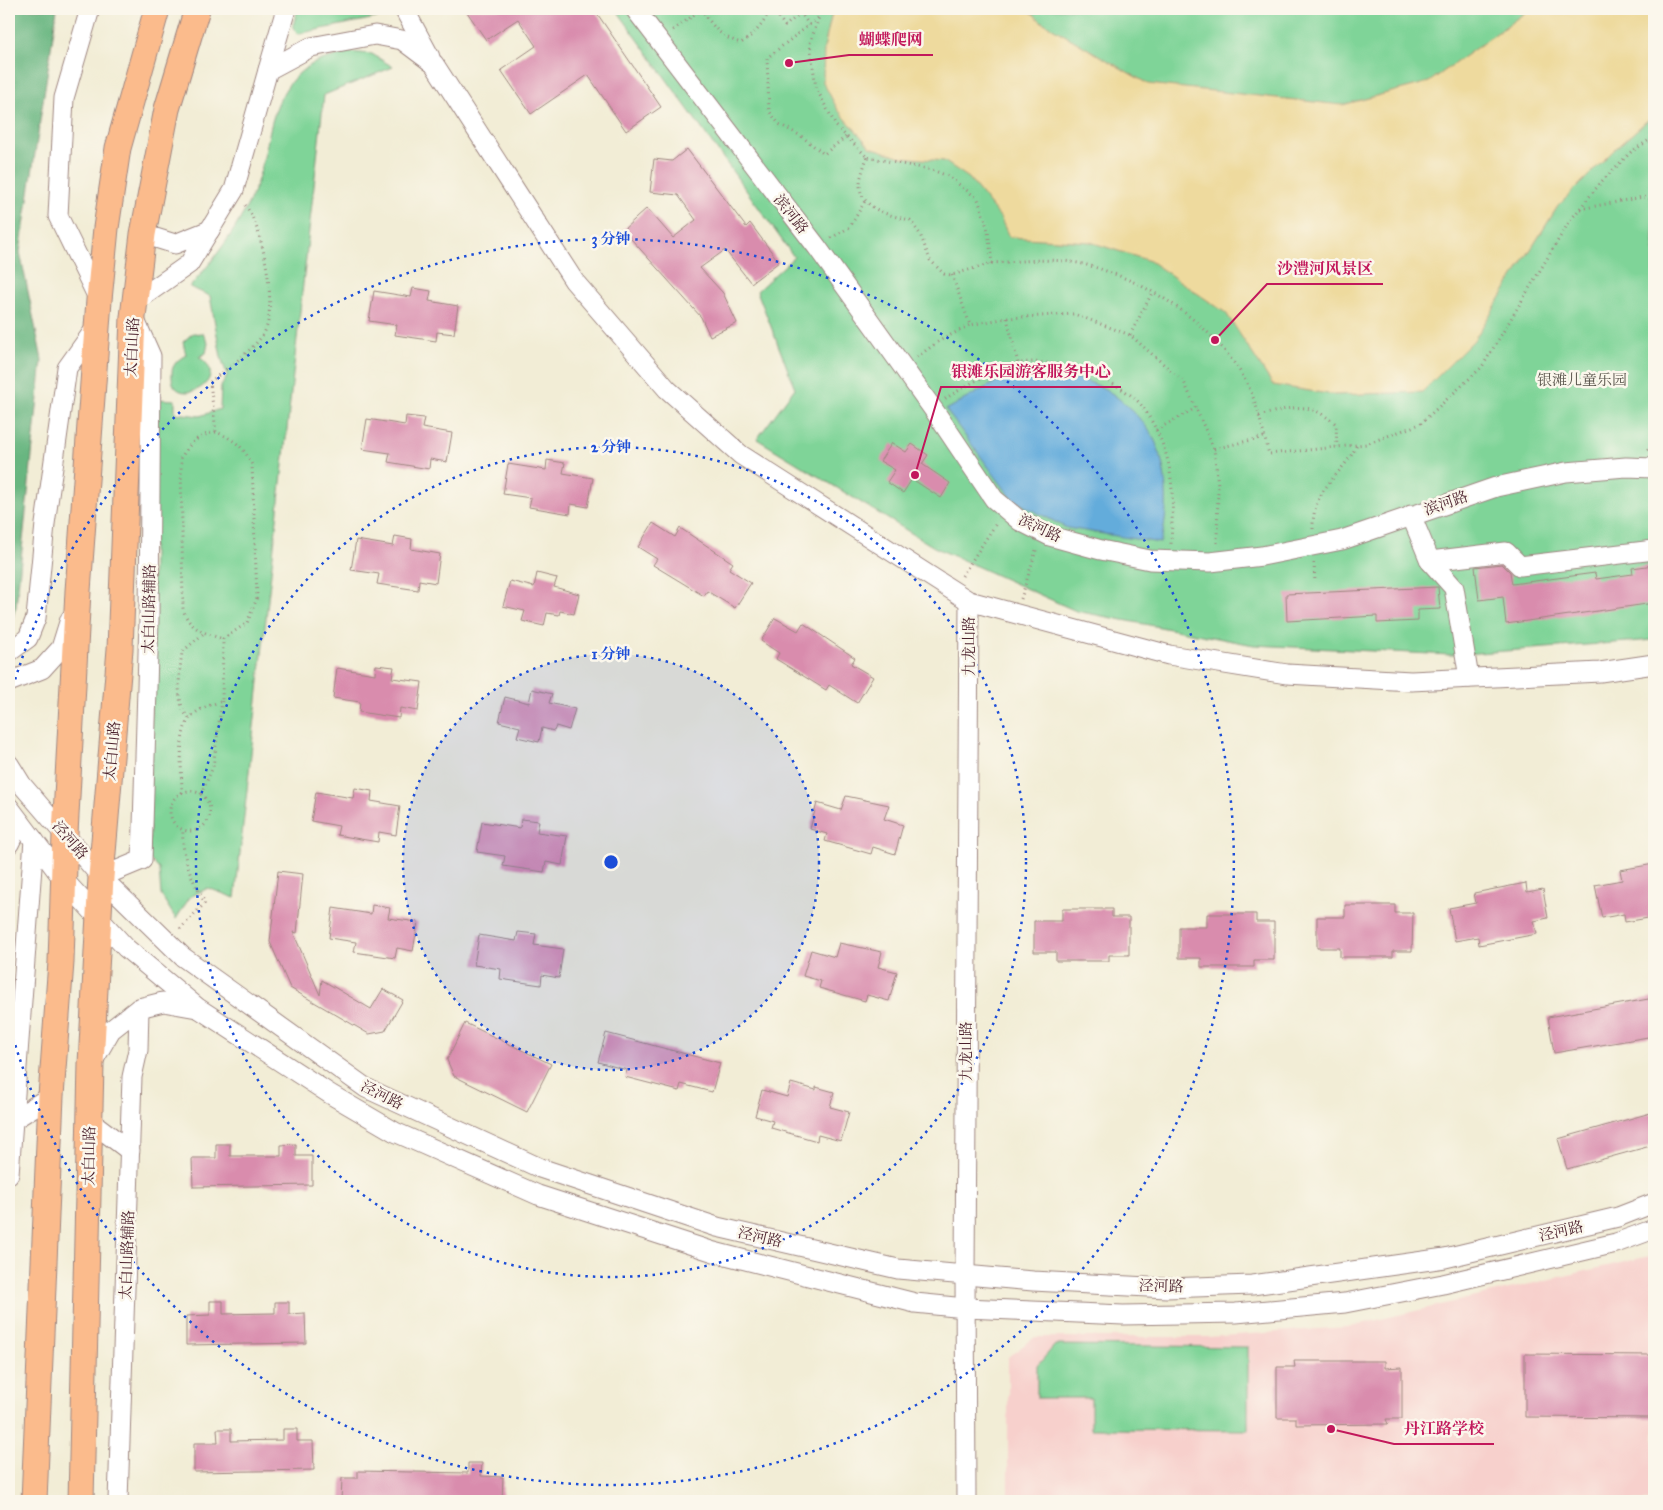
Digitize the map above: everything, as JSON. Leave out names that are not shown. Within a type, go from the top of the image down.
[{"type":"main road","points":[[34,1501],[51,1096],[61,962],[64,834],[78,591],[99,300],[106,228],[118,148],[157,9]]},
{"type":"main road","name":"太白山路","points":[[81,1501],[89,1120],[101,877],[120,649],[134,309],[143,234],[167,109],[197,9]]},
{"type":"street","points":[[90,9],[64,98],[58,216],[99,300]]},
{"type":"street","points":[[134,309],[188,264],[234,190],[286,9]]},
{"type":"street","points":[[404,9],[434,64],[574,282],[666,389],[741,455],[969,600],[1169,655],[1286,674],[1411,681],[1600,672],[1654,664]]},
{"type":"street","name":"滨河路","points":[[635,9],[816,247],[931,407],[994,499],[1020,521],[1041,532],[1101,550],[1150,560],[1217,561],[1313,547],[1342,540],[1496,487],[1566,472],[1626,467],[1654,468]]},
{"type":"street","points":[[268,70],[311,47],[375,36],[402,40],[434,64]]},
{"type":"street","points":[[143,234],[175,244],[210,230]]},
{"type":"street","name":"太白山路辅路","points":[[101,877],[142,860],[149,619],[151,356],[134,309]]},
{"type":"street","points":[[9,652],[28,638],[36,618],[45,524],[67,368],[97,326]]},
{"type":"street","points":[[1411,515],[1430,561],[1454,588],[1469,678]]},
{"type":"street","points":[[1430,561],[1506,552],[1520,566],[1654,550]]},
{"type":"street","points":[[9,682],[42,669],[61,648],[78,591]]},
{"type":"street","name":"九龙山路","points":[[966,1501],[965,1275],[969,600]]},
{"type":"street","name":"泾河路","points":[[9,764],[22,785],[101,877],[184,957],[366,1088],[540,1168],[717,1227],[898,1269],[1167,1288],[1252,1285],[1445,1258],[1618,1217],[1654,1203]]},
{"type":"street","points":[[9,844],[14,814]]},
{"type":"street","name":"泾河路","points":[[14,814],[63,879],[126,948],[198,1008],[330,1094],[395,1132],[538,1195],[714,1252],[916,1303],[965,1308],[1123,1315],[1236,1314],[1345,1303],[1443,1284],[1607,1245],[1654,1228]]},
{"type":"street","points":[[9,1174],[34,840]]},
{"type":"street","points":[[92,1064],[110,1030],[139,1008],[163,1002],[198,1008]]},
{"type":"street","name":"太白山路辅路","points":[[118,1501],[132,1077],[138,1050],[139,1008]]},
{"type":"street","points":[[13,1120],[51,1096]]},
{"type":"street","points":[[89,1120],[130,1151]]},
{"type":"path","points":[[658,41],[701,9],[716,30],[726,38],[741,43],[754,35],[772,9],[785,26],[801,13],[809,25]]},
{"type":"path","points":[[822,9],[810,43],[816,88],[836,126],[867,157],[932,170],[948,176],[978,199],[988,230],[992,263]]},
{"type":"path","points":[[819,16],[767,58],[769,111],[780,124],[801,136],[824,154],[847,136]]},
{"type":"path","points":[[867,157],[859,185],[865,201],[884,214],[910,220],[920,234],[930,260],[944,274],[952,275],[992,263],[1046,260],[1086,265],[1153,291],[1187,313],[1218,345],[1244,378],[1259,416],[1269,454],[1366,444],[1420,424],[1482,368],[1569,222],[1602,181],[1631,152],[1654,137]]},
{"type":"path","points":[[216,432],[210,382],[263,336],[269,318],[266,261],[259,232],[253,214],[234,190]]},
{"type":"path","points":[[1580,209],[1643,198],[1654,200]]},
{"type":"path","points":[[816,247],[850,227],[865,201]]},
{"type":"path","points":[[952,275],[970,326]]},
{"type":"path","points":[[1130,335],[1153,291]]},
{"type":"path","points":[[903,368],[939,341],[970,326],[1007,318],[1074,314],[1130,335],[1184,382],[1214,449],[1218,485],[1217,561]]},
{"type":"path","points":[[1007,318],[1018,364]]},
{"type":"path","points":[[931,407],[971,382],[1018,364],[1057,365],[1103,378],[1141,405],[1156,430],[1170,471],[1172,509],[1170,560]]},
{"type":"path","points":[[1259,416],[1294,406],[1309,407],[1323,413],[1336,424],[1337,447]]},
{"type":"path","points":[[1156,430],[1196,408]]},
{"type":"path","points":[[216,432],[233,439],[247,454],[252,465],[257,588],[255,606],[247,623],[223,639],[204,633],[186,620],[182,609],[181,458],[193,441],[204,434],[216,432]]},
{"type":"path","points":[[1214,449],[1264,437]]},
{"type":"path","points":[[1315,582],[1313,525],[1317,503],[1324,486],[1349,461],[1358,445]]},
{"type":"path","points":[[953,590],[1005,509]]},
{"type":"path","points":[[1016,614],[1041,532]]},
{"type":"path","points":[[190,718],[184,712],[180,694],[182,652],[204,633]]},
{"type":"path","points":[[201,794],[213,767],[222,701],[223,639]]},
{"type":"path","points":[[182,793],[183,730],[190,718],[204,708],[222,701]]},
{"type":"path","points":[[194,791],[201,794],[209,804],[210,817],[202,827],[190,831],[178,827],[170,816],[172,802],[182,793],[194,791]]},
{"type":"path","points":[[172,922],[179,929],[205,903],[190,876],[182,845],[184,830]]},
{"type":"shaded area","points":[[1654,1255],[1654,1501],[1008,1501],[1008,1357],[1035,1337],[1208,1337],[1347,1327]]},
{"type":"green space","points":[[9,9],[57,9],[20,252],[42,360],[16,607],[9,628]]},
{"type":"green space","points":[[298,9],[382,10],[380,17],[297,34],[293,25]]},
{"type":"green space","name":"银滩儿童乐园","points":[[616,9],[1654,9],[1654,640],[1451,655],[1254,645],[1076,611],[934,547],[757,439],[795,388],[757,291],[794,257]]},
{"type":"green space","points":[[349,52],[372,54],[393,67],[324,95],[235,898],[208,888],[190,897],[176,919],[161,895],[159,869],[149,859],[155,399],[175,400],[175,413],[200,416],[220,409],[221,387],[227,375],[221,357],[210,296],[190,287],[227,240],[243,215],[255,188],[272,121],[285,90],[295,77],[309,66]]},
{"type":"green space","points":[[193,333],[203,334],[208,343],[206,353],[199,357],[208,366],[210,375],[206,383],[198,389],[189,392],[180,391],[174,385],[172,370],[176,362],[186,355],[183,342]]},
{"type":"green space","points":[[1055,1345],[1248,1347],[1248,1430],[1091,1429],[1091,1398],[1037,1398],[1037,1366]]},
{"type":"sand","points":[[833,9],[1028,9],[1042,22],[1148,84],[1342,105],[1429,82],[1530,9],[1654,9],[1654,118],[1649,119],[1615,149],[1558,206],[1474,340],[1422,392],[1335,395],[1273,385],[1226,313],[1150,261],[1090,242],[1009,237],[1000,217],[969,178],[944,161],[901,157],[870,147],[838,110],[823,82],[824,48]]},
{"type":"water","points":[[1033,370],[1095,384],[1124,403],[1145,425],[1159,450],[1165,477],[1166,505],[1160,543],[1067,528],[1013,500],[946,410],[999,380]]},
{"type":"building","points":[[465,9],[594,9],[661,107],[626,131],[588,75],[531,114],[501,70],[536,46],[518,19],[486,40]]},
{"type":"building","points":[[687,149],[746,227],[750,223],[779,262],[751,283],[725,250],[700,268],[723,293],[737,323],[710,336],[701,317],[623,230],[647,208],[673,238],[696,220],[678,195],[650,192],[654,159],[672,161]]},
{"type":"building","points":[[413,288],[431,291],[429,301],[458,306],[454,334],[437,332],[436,341],[395,335],[397,325],[369,321],[374,291],[411,297]]},
{"type":"building","points":[[406,416],[424,418],[422,428],[452,433],[447,462],[430,459],[429,469],[388,462],[390,453],[362,449],[367,419],[405,425]]},
{"type":"building","points":[[892,443],[906,452],[912,444],[928,455],[922,464],[950,483],[941,498],[912,479],[903,493],[887,482],[895,470],[880,461]]},
{"type":"building","points":[[547,460],[565,463],[563,473],[593,478],[588,507],[571,504],[570,514],[529,507],[531,498],[503,494],[508,464],[546,470]]},
{"type":"building","points":[[653,523],[675,537],[680,528],[733,563],[729,569],[751,583],[735,608],[707,591],[704,596],[653,565],[657,559],[638,547]]},
{"type":"building","points":[[395,536],[412,539],[411,549],[440,554],[436,583],[419,580],[418,590],[377,584],[379,574],[351,570],[356,540],[393,546]]},
{"type":"building","points":[[1502,564],[1510,572],[1512,584],[1595,573],[1596,579],[1633,574],[1632,568],[1654,565],[1654,603],[1506,624],[1503,597],[1479,600],[1475,567]]},
{"type":"building","points":[[537,573],[557,578],[554,587],[579,594],[574,614],[560,611],[559,615],[547,613],[544,626],[522,621],[525,611],[503,606],[510,581],[534,587]]},
{"type":"building","points":[[1438,587],[1440,609],[1418,610],[1418,621],[1377,623],[1377,616],[1287,621],[1286,594]]},
{"type":"building","points":[[775,618],[798,631],[803,623],[855,658],[851,664],[873,677],[857,703],[829,685],[826,690],[776,659],[779,653],[761,641]]},
{"type":"building","points":[[376,665],[394,667],[392,678],[422,682],[418,711],[400,708],[399,718],[359,712],[360,702],[333,698],[337,668],[375,674]]},
{"type":"building","points":[[532,689],[552,694],[549,703],[575,709],[569,730],[556,726],[554,731],[542,728],[539,742],[517,737],[520,727],[499,722],[505,697],[529,703]]},
{"type":"building","points":[[355,788],[372,791],[371,801],[400,806],[396,835],[379,832],[378,842],[337,835],[339,826],[311,821],[316,792],[353,798]]},
{"type":"building","points":[[846,796],[889,805],[884,819],[903,825],[895,854],[873,847],[871,854],[825,841],[827,834],[810,829],[817,803],[841,810]]},
{"type":"building","points":[[521,819],[539,821],[537,832],[567,836],[562,865],[546,862],[544,872],[503,866],[505,856],[477,852],[482,822],[520,828]]},
{"type":"building","points":[[1654,864],[1654,917],[1625,922],[1624,914],[1602,918],[1595,885],[1622,880],[1620,870]]},
{"type":"building","points":[[278,871],[303,874],[297,933],[293,932],[320,995],[322,980],[371,1009],[383,989],[403,1000],[385,1031],[369,1034],[290,988],[270,942]]},
{"type":"building","points":[[1526,883],[1527,892],[1543,889],[1548,918],[1534,921],[1537,934],[1479,945],[1478,937],[1455,941],[1449,908],[1476,903],[1474,893]]},
{"type":"building","points":[[372,905],[390,908],[388,918],[418,922],[413,951],[397,948],[395,958],[354,952],[356,942],[329,938],[333,908],[371,914]]},
{"type":"building","points":[[1345,905],[1395,905],[1395,913],[1413,913],[1412,951],[1393,951],[1393,957],[1340,957],[1340,948],[1317,948],[1317,917],[1345,917]]},
{"type":"building","points":[[1062,909],[1112,909],[1112,917],[1129,917],[1129,955],[1109,955],[1109,961],[1056,961],[1056,952],[1034,952],[1034,921],[1062,921]]},
{"type":"building","points":[[1207,914],[1256,914],[1256,922],[1274,922],[1274,960],[1254,960],[1254,967],[1201,967],[1201,958],[1179,958],[1179,927],[1207,927]]},
{"type":"building","points":[[518,932],[536,934],[534,945],[563,949],[559,978],[542,975],[541,985],[500,979],[501,969],[474,965],[479,935],[516,941]]},
{"type":"building","points":[[839,943],[882,952],[878,967],[897,972],[889,1001],[867,995],[865,1001],[819,988],[821,981],[803,976],[811,950],[835,957]]},
{"type":"building","points":[[1654,998],[1654,1036],[1554,1053],[1548,1017]]},
{"type":"building","points":[[465,1023],[551,1064],[527,1112],[454,1076],[447,1060]]},
{"type":"building","points":[[606,1033],[720,1063],[712,1092],[681,1084],[679,1091],[625,1077],[627,1070],[598,1062]]},
{"type":"building","points":[[791,1083],[816,1090],[816,1087],[834,1092],[830,1107],[849,1112],[841,1141],[818,1135],[817,1141],[771,1128],[773,1121],[755,1116],[762,1090],[787,1097]]},
{"type":"building","points":[[1654,1112],[1654,1145],[1567,1169],[1558,1139]]},
{"type":"building","points":[[216,1144],[230,1144],[230,1156],[281,1156],[281,1145],[296,1144],[296,1156],[312,1156],[312,1185],[193,1187],[192,1158],[216,1158]]},
{"type":"building","points":[[210,1301],[223,1301],[223,1314],[275,1313],[275,1302],[289,1302],[289,1314],[305,1313],[306,1343],[186,1345],[186,1316],[210,1315]]},
{"type":"building","points":[[1525,1354],[1654,1355],[1654,1418],[1525,1417]]},
{"type":"building","points":[[1294,1361],[1385,1361],[1385,1368],[1402,1367],[1402,1419],[1386,1419],[1388,1424],[1296,1425],[1296,1418],[1277,1418],[1277,1367],[1295,1367]]},
{"type":"building","points":[[217,1429],[231,1429],[231,1441],[283,1440],[283,1429],[297,1429],[297,1441],[313,1441],[314,1470],[194,1472],[194,1443],[218,1443]]},
{"type":"building","points":[[468,1463],[482,1463],[481,1476],[503,1477],[502,1501],[341,1501],[342,1478],[358,1478],[358,1471],[468,1473]]},
{"type":"place","name":"蝴蝶爬网","points":[[789,63]]},
{"type":"place","name":"沙澧河风景区","points":[[1215,340]]},
{"type":"place","name":"银滩乐园游客服务中心","points":[[915,475]]},
{"type":"place","name":"丹江路学校","points":[[1331,1429]]}]
